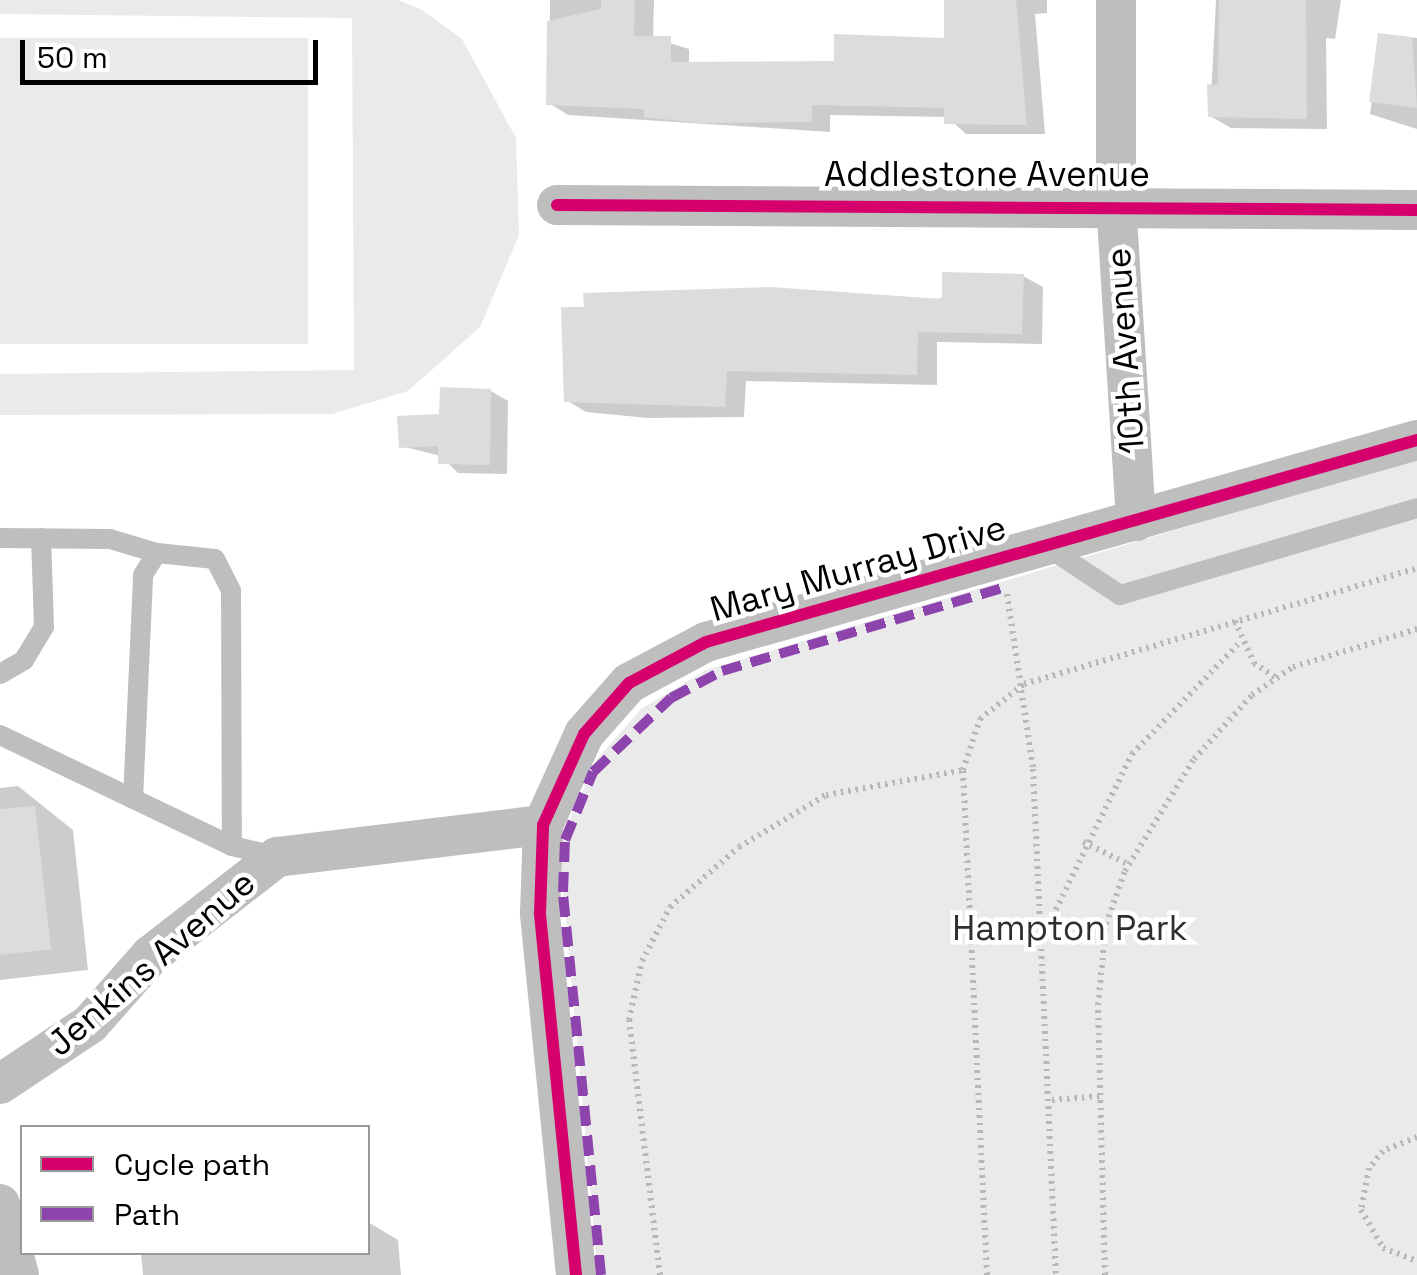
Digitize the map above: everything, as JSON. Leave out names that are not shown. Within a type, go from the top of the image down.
[{"type":"street","name":"10th Avenue","points":[[1116,0],[1116,202],[1136,521]]},
{"type":"street","name":"Addlestone Avenue","points":[[557,205],[1116,202],[1417,210]]},
{"type":"street","name":"Mary Murray Drive","points":[[576,1275],[540,913],[543,825],[584,734],[629,683],[706,642],[1417,440]]},
{"type":"street","name":"Jenkins Avenue","points":[[0,1084],[90,1024],[152,955],[278,857],[543,825]]},
{"type":"street","points":[[0,1204],[14,1227],[19,1275]]},
{"type":"lane","points":[[1046,546],[1120,594],[1417,508]]},
{"type":"lane","points":[[0,538],[110,539],[156,553],[216,558],[231,590],[232,846]]},
{"type":"lane","points":[[0,674],[24,660],[44,627],[41,538]]},
{"type":"lane","points":[[133,798],[142,575],[156,553]]},
{"type":"lane","points":[[0,735],[232,846],[278,857]]},
{"type":"path","points":[[987,1275],[978,944],[962,770],[980,718],[1024,684],[1417,568]]},
{"type":"path","points":[[1004,583],[1024,684],[1044,935],[1056,1275]]},
{"type":"path","points":[[1235,621],[1240,642],[1277,678]]},
{"type":"path","points":[[1105,1275],[1100,1096],[1106,924],[1128,864],[1194,758],[1277,678],[1417,630]]},
{"type":"path","points":[[1044,935],[1083,842],[1132,754],[1240,642]]},
{"type":"path","points":[[660,1275],[628,1020],[642,961],[670,907],[739,847],[826,795],[962,770]]},
{"type":"path","points":[[1083,842],[1128,864]]},
{"type":"path","points":[[1052,1100],[1100,1096]]},
{"type":"path","points":[[1417,1137],[1382,1151],[1369,1168],[1362,1210],[1383,1248],[1417,1262]]},
{"type":"green space","points":[[0,0],[398,0],[422,10],[462,39],[516,138],[519,235],[480,327],[408,391],[332,414],[0,415],[0,374],[354,370],[352,18],[0,14]]},
{"type":"green space","points":[[0,38],[308,38],[308,344],[0,344]]},
{"type":"green space","name":"Hampton Park","points":[[1417,458],[1417,1275],[598,1275],[559,842],[597,759],[641,709],[706,670]]},
{"type":"building","points":[[601,0],[635,0],[634,36],[671,36],[671,62],[834,61],[834,34],[944,38],[944,0],[1016,0],[1027,125],[944,124],[944,108],[812,105],[812,122],[699,123],[644,117],[644,109],[546,105],[547,21],[601,9]]},
{"type":"building","points":[[1219,0],[1306,0],[1307,119],[1208,117],[1207,84],[1218,85]]},
{"type":"building","points":[[1378,33],[1412,37],[1417,108],[1369,102]]},
{"type":"building","points":[[942,272],[1024,274],[1022,334],[918,332],[917,375],[727,371],[725,407],[564,402],[561,307],[584,307],[583,293],[770,287],[942,299]]},
{"type":"building","points":[[440,387],[491,389],[490,465],[438,464],[438,446],[399,448],[397,416],[439,414]]},
{"type":"building","points":[[35,806],[51,949],[0,955],[0,809]]},
{"type":"marked path","points":[[601,1275],[563,892],[565,840],[593,772],[671,698],[722,671],[1006,587]]},
{"type":"cycle path","points":[[557,205],[1417,210]]},
{"type":"cycle path","points":[[576,1275],[540,913],[543,825],[584,734],[629,683],[706,642],[1417,440]]}]
